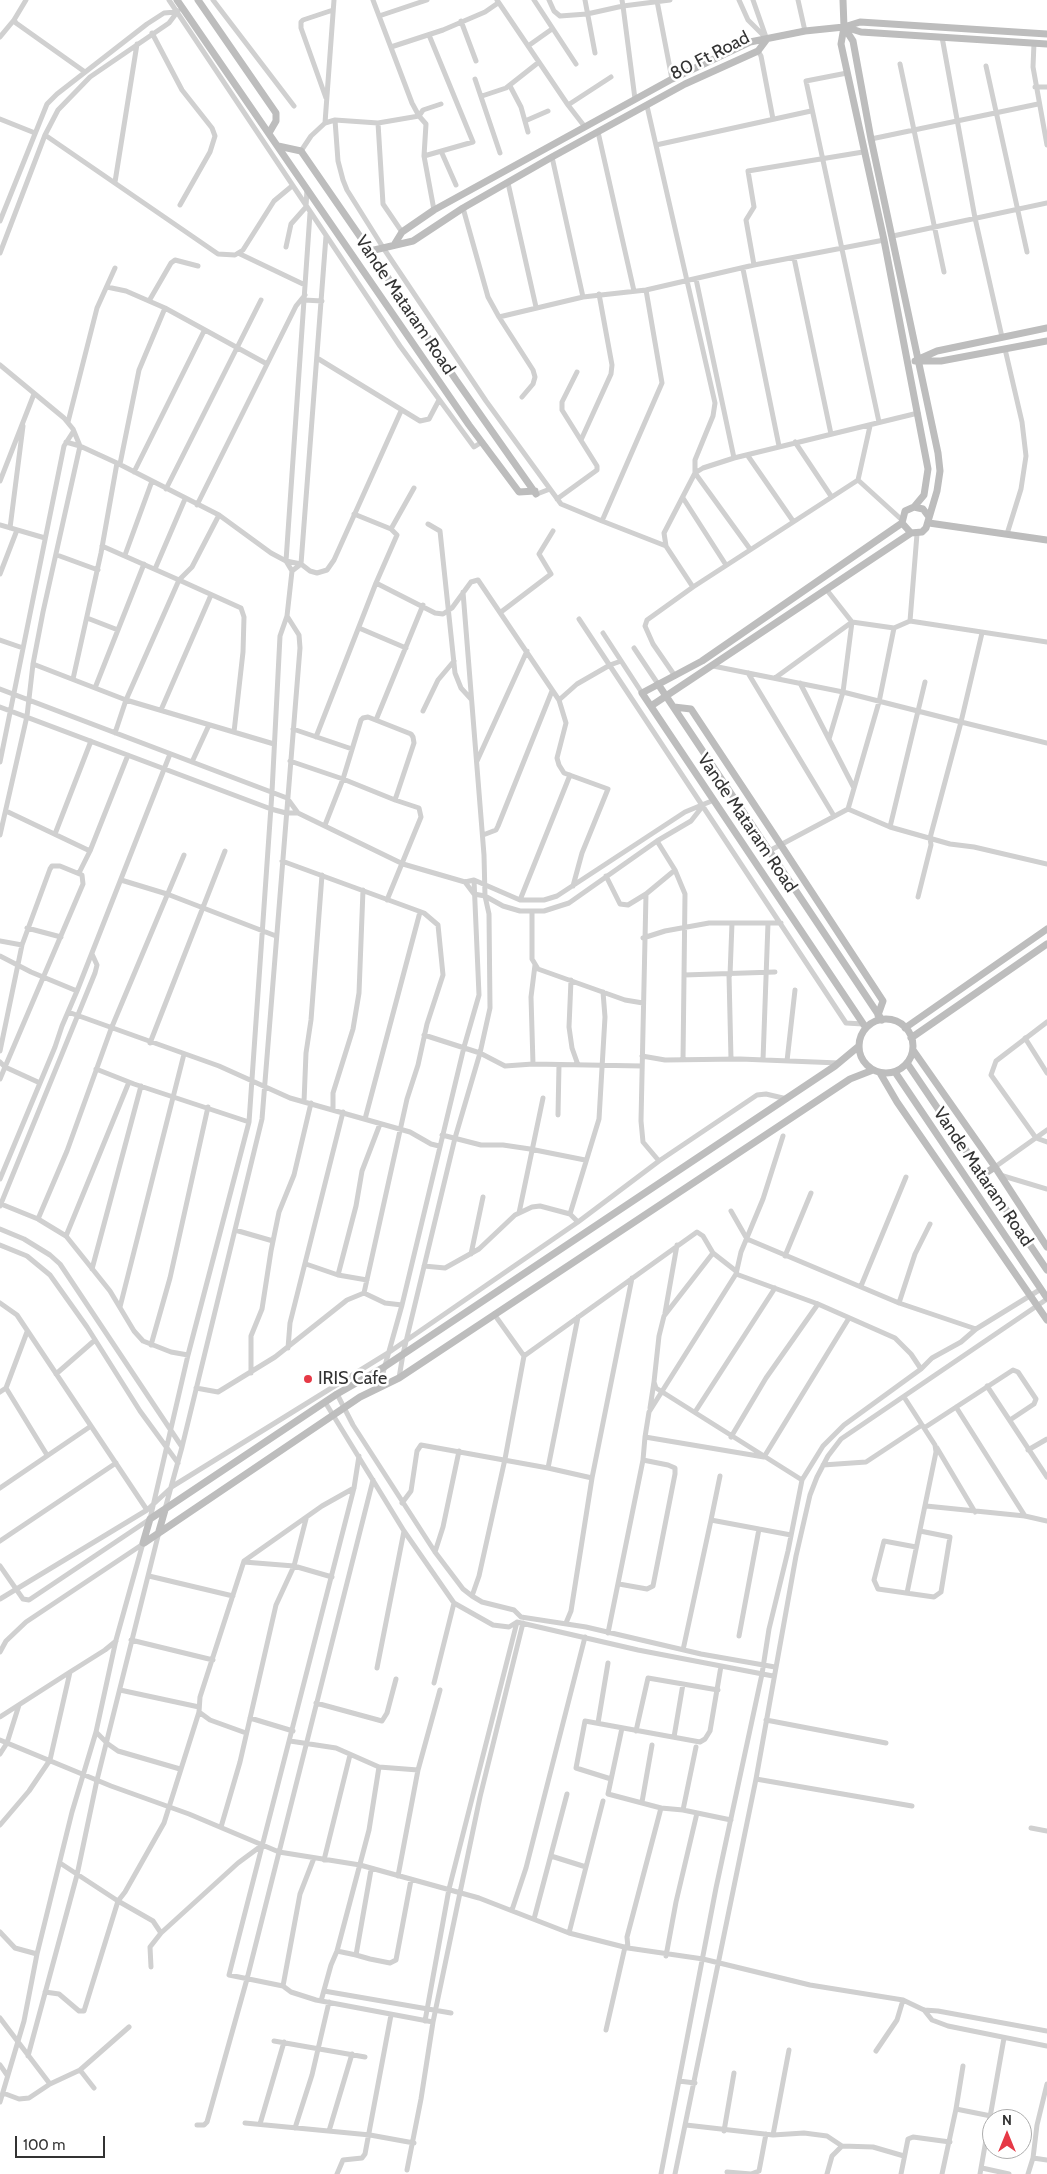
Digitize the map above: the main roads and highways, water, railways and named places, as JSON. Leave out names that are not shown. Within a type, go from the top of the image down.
[{"type":"main road","name":"Vande Mataram Road","points":[[177,0],[178,10],[269,132],[278,146],[390,312],[482,442],[519,492],[536,492],[456,380],[301,151],[278,146]]},
{"type":"main road","points":[[198,0],[276,113],[276,121],[269,132]]},
{"type":"main road","points":[[658,684],[702,661],[902,521],[906,511],[914,507],[924,495],[928,469],[884,240],[863,152],[841,44],[844,27],[842,0]]},
{"type":"main road","points":[[767,39],[806,31],[844,27],[860,22],[1047,34]]},
{"type":"main road","points":[[844,27],[861,32],[1047,44]]},
{"type":"main road","points":[[652,706],[826,589],[914,533],[926,528],[929,520],[940,471],[938,453],[871,139],[853,41],[844,27]]},
{"type":"main road","name":"80 Ft Road","points":[[394,245],[413,242],[463,208],[552,157],[685,84],[758,51],[767,39]]},
{"type":"main road","name":"80 Ft Road","points":[[394,245],[402,232],[434,210],[672,79],[750,42],[767,39]]},
{"type":"main road","points":[[370,251],[394,245]]},
{"type":"main road","points":[[908,362],[918,360],[938,351],[1047,328]]},
{"type":"main road","points":[[918,360],[941,361],[1047,340]]},
{"type":"main road","points":[[914,507],[923,509],[929,520]]},
{"type":"main road","points":[[929,520],[1047,540]]},
{"type":"main road","points":[[902,521],[914,533]]},
{"type":"main road","name":"Vande Mataram Road","points":[[865,1026],[642,693],[658,684],[880,1018]]},
{"type":"main road","points":[[674,707],[690,709],[779,843],[883,1001],[880,1018]]},
{"type":"main road","points":[[905,1028],[1047,929]]},
{"type":"main road","points":[[911,1038],[1047,944]]},
{"type":"main road","points":[[1047,1247],[995,1167],[913,1050],[911,1038],[905,1028],[898,1023],[880,1018],[865,1026],[859,1046],[862,1060],[876,1071],[1038,1304],[1047,1320]]},
{"type":"main road","points":[[859,1046],[839,1063],[786,1099],[384,1367],[337,1394],[150,1519],[143,1543],[346,1407],[379,1387],[399,1378],[850,1079],[876,1071],[895,1072],[907,1063],[913,1050]]},
{"type":"main road","name":"Vande Mataram Road","points":[[907,1063],[984,1174],[1047,1270]]},
{"type":"main road","name":"Vande Mataram Road","points":[[895,1072],[1047,1299]]},
{"type":"main road","points":[[984,1174],[995,1167]]},
{"type":"main road","points":[[159,1532],[165,1510]]},
{"type":"place","name":"IRIS Cafe","points":[[308,1379]]}]
